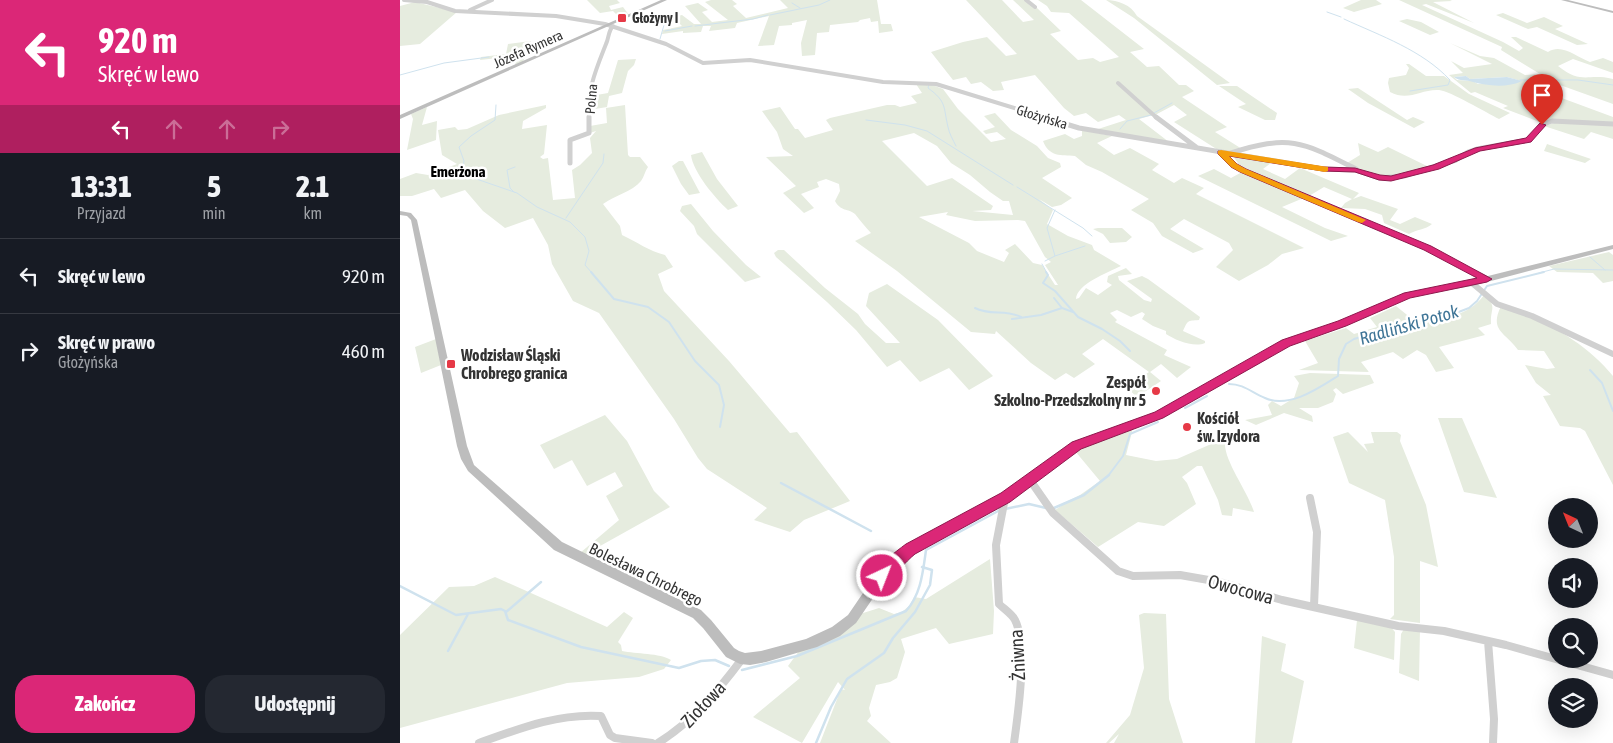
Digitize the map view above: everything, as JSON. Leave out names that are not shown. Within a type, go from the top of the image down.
[{"type":"street","name":"Głożyńska","points":[[404,0],[417,0],[465,11],[556,16],[611,26],[666,44],[703,63],[750,60],[883,82],[936,84],[1079,128],[1323,169],[1362,171],[1379,178],[1404,176],[1456,160],[1468,152],[1477,149],[1528,140],[1544,124],[1552,122],[1613,124]]},
{"type":"street","points":[[465,11],[492,0]]},
{"type":"street","name":"Józefa Rymera","points":[[400,118],[611,26],[665,0]]},
{"type":"street","points":[[1026,0],[1035,7]]},
{"type":"street","points":[[1563,0],[1613,12]]},
{"type":"street","name":"Polna","points":[[570,163],[570,140],[589,133],[589,96],[593,75],[608,42],[611,26]]},
{"type":"street","points":[[1118,84],[1166,126],[1199,149]]},
{"type":"street","points":[[1230,154],[1271,141],[1298,142],[1362,171]]},
{"type":"street","points":[[1221,152],[1234,166],[1427,248],[1487,279]]},
{"type":"street","name":"Bolesława Chrobrego","points":[[400,214],[409,214],[414,220],[462,446],[471,468],[558,546],[697,614],[708,621],[726,648],[733,655],[742,659]]},
{"type":"street","points":[[742,659],[759,658],[784,652],[834,632],[852,618],[882,576],[897,560],[921,542],[1004,506],[1030,480],[1065,452],[1077,445],[1159,415],[1286,343],[1342,324],[1407,296],[1472,283],[1613,247]]},
{"type":"street","points":[[1472,283],[1497,304],[1532,316],[1613,354]]},
{"type":"street","name":"Owocowa","points":[[1030,480],[1053,513],[1118,571],[1125,574],[1133,576],[1188,576],[1220,582],[1282,600],[1398,626],[1444,631],[1488,641],[1613,675]]},
{"type":"street","points":[[1310,498],[1316,532],[1314,606]]},
{"type":"street","name":"Żniwna","points":[[1004,506],[996,545],[999,604],[1016,621],[1021,647],[1019,705],[1014,743]]},
{"type":"street","points":[[1488,641],[1494,719],[1493,743]]},
{"type":"street","name":"Ziołowa","points":[[658,743],[674,734],[692,719],[742,659]]},
{"type":"street","points":[[479,743],[547,722],[587,714],[601,716],[610,735],[615,738],[652,743]]},
{"type":"shaded area","points":[[587,0],[617,0],[620,3],[609,6],[611,10],[623,7],[629,15],[620,18],[613,11],[600,13]]},
{"type":"shaded area","points":[[711,0],[732,0],[737,4],[733,6],[746,18],[788,8],[780,0],[877,0],[881,24],[891,24],[893,31],[879,33],[878,21],[871,22],[870,18],[858,22],[830,25],[829,32],[817,33],[815,55],[802,56],[801,43],[807,20],[792,23],[792,25],[779,26],[774,45],[758,46],[769,16],[737,23],[735,28],[709,31],[711,26],[703,26],[701,32],[683,33],[683,31],[662,34],[663,30],[682,26],[673,17],[682,15],[694,24],[701,24],[685,6],[698,3],[708,10],[702,12],[712,22],[728,20],[705,2]]},
{"type":"shaded area","points":[[966,0],[1002,0],[1023,22],[1034,20],[1013,0],[1025,0],[1037,8],[1061,31],[1050,34],[1078,60],[1093,58],[1100,62],[1119,57],[1069,13],[1051,12],[1047,6],[1038,0],[1081,0],[1144,49],[1130,52],[1147,67],[1159,66],[1179,85],[1186,85],[1194,91],[1182,97],[1227,127],[1215,132],[1242,149],[1229,153],[1218,150],[1174,122],[1187,115],[1174,105],[1157,114],[1139,119],[1169,142],[1095,130],[1126,120],[1119,115],[1098,122],[1086,113],[1074,116],[1064,108],[1035,75],[1001,82],[1004,90],[993,91],[981,82],[971,84],[966,77],[953,80],[931,52],[987,37],[1006,56],[1017,54]]},
{"type":"shaded area","points":[[1106,0],[1120,2],[1128,6],[1137,16],[1230,83],[1217,85],[1134,18]]},
{"type":"shaded area","points":[[1361,0],[1376,0],[1382,4],[1354,12],[1343,8]]},
{"type":"shaded area","points":[[1399,0],[1450,0],[1452,1],[1433,2],[1474,23],[1426,4],[1422,5],[1519,51],[1523,48],[1511,37],[1516,37],[1548,52],[1558,49],[1590,62],[1603,58],[1613,62],[1613,73],[1573,59],[1558,66],[1566,72],[1579,77],[1613,79],[1613,104],[1560,85],[1552,87],[1560,94],[1557,96],[1613,117],[1613,123],[1542,123],[1503,108],[1508,106],[1475,92],[1471,93],[1449,75],[1463,73],[1451,61],[1464,68],[1492,64],[1450,43],[1480,56],[1494,58],[1525,75],[1540,74],[1501,50],[1502,47]],"holes":[[[1466,76],[1470,79],[1507,77],[1521,81],[1478,84],[1473,81],[1457,80],[1454,77]]]},
{"type":"shaded area","points":[[415,2],[457,12],[420,44],[400,46],[400,6]]},
{"type":"shaded area","points":[[1503,13],[1527,23],[1544,17],[1563,26],[1555,29],[1588,44],[1577,45],[1537,27],[1528,29],[1496,15]]},
{"type":"shaded area","points":[[1407,19],[1421,22],[1439,32],[1430,35],[1399,21]]},
{"type":"shaded area","points":[[531,41],[523,62],[515,66],[516,59],[512,60],[507,57],[480,60],[481,57],[506,54],[508,44]]},
{"type":"shaded area","points":[[636,59],[634,65],[628,71],[622,93],[609,96],[607,107],[589,110],[591,96],[608,93],[618,60]]},
{"type":"shaded area","points":[[1406,64],[1409,64],[1426,76],[1444,76],[1469,94],[1510,113],[1499,119],[1460,98],[1439,90],[1403,96],[1390,92],[1389,78],[1406,75],[1409,68]]},
{"type":"shaded area","points":[[927,83],[943,89],[958,109],[991,142],[1006,139],[997,132],[986,134],[983,131],[995,127],[984,116],[995,113],[1011,130],[1037,146],[1048,158],[1060,163],[1061,167],[1042,178],[1072,198],[1061,205],[1052,207],[1039,199],[1053,210],[1047,224],[1068,236],[1092,245],[1094,250],[1121,266],[1081,288],[1076,299],[1079,298],[1086,288],[1098,295],[1112,285],[1107,282],[1108,276],[1126,268],[1132,274],[1118,276],[1119,280],[1144,300],[1151,302],[1152,299],[1127,281],[1142,276],[1148,279],[1200,317],[1199,320],[1188,322],[1183,331],[1205,341],[1205,343],[1196,345],[1174,339],[1166,334],[1166,331],[1142,319],[1145,314],[1142,312],[1131,317],[1117,310],[1110,313],[1117,320],[1115,322],[1167,350],[1164,355],[1191,367],[1177,378],[1161,364],[1150,372],[1161,381],[1137,397],[1126,387],[1149,372],[1103,339],[1082,354],[1095,364],[1074,378],[1066,373],[1055,380],[1031,363],[996,331],[995,334],[971,332],[897,271],[855,241],[871,233],[855,214],[840,207],[835,201],[840,191],[839,184],[826,179],[817,182],[819,187],[801,194],[814,208],[804,213],[783,193],[796,186],[766,157],[793,156],[783,149],[777,132],[762,111],[780,107],[795,129],[798,129],[805,138],[833,130],[826,120],[830,118],[887,105],[900,107],[917,103],[911,96],[922,93],[916,84]],"holes":[[[914,133],[937,146],[951,163],[970,175],[990,192],[1003,201],[1009,201],[1013,215],[972,211],[991,210],[993,206],[952,178],[927,186],[882,141]],[[948,212],[946,215],[975,221],[1025,221],[1045,257],[1051,262],[1045,265],[1058,285],[1055,285],[1042,265],[1033,263],[1015,244],[1005,250],[1009,253],[1004,262],[977,251],[969,243],[919,217]]]},
{"type":"shaded area","points":[[1219,86],[1237,86],[1277,113],[1275,120],[1265,120],[1238,107],[1246,104]]},
{"type":"shaded area","points":[[1358,88],[1407,120],[1413,117],[1425,122],[1414,128],[1368,103],[1348,89]]},
{"type":"shaded area","points":[[546,105],[546,108],[523,121],[522,129],[547,125],[544,154],[540,157],[543,159],[548,158],[553,200],[575,198],[572,170],[592,153],[590,138],[596,131],[590,133],[590,126],[607,123],[606,108],[625,105],[628,155],[630,157],[640,157],[648,167],[637,185],[603,204],[620,226],[622,235],[648,249],[665,255],[673,267],[658,274],[664,291],[729,361],[790,433],[797,432],[850,501],[804,520],[790,532],[754,520],[767,508],[707,469],[698,458],[674,419],[599,313],[573,301],[552,264],[548,245],[533,218],[505,228],[483,211],[465,190],[441,198],[434,189],[412,196],[400,196],[400,179],[416,173],[428,175],[457,164],[442,155],[438,130],[455,127],[458,130],[467,129],[499,115]]},
{"type":"shaded area","points":[[427,107],[422,125],[437,121],[436,140],[407,150],[413,119],[411,114]]},
{"type":"shaded area","points":[[1558,122],[1613,125],[1613,139],[1591,132],[1584,139],[1544,126]]},
{"type":"shaded area","points":[[1082,130],[1112,136],[1097,143],[1114,155],[1130,148],[1159,164],[1152,170],[1174,183],[1182,178],[1204,188],[1196,194],[1304,248],[1282,254],[1268,265],[1239,281],[1216,267],[1233,250],[1229,243],[1184,219],[1170,229],[1204,249],[1193,253],[1162,236],[1153,223],[1131,210],[1149,199],[1086,165],[1075,156],[1052,153],[1043,141],[1065,134],[1074,139],[1082,136]]},
{"type":"shaded area","points":[[1358,143],[1378,152],[1388,147],[1429,167],[1387,176],[1370,173],[1347,163],[1360,155]]},
{"type":"shaded area","points":[[1547,144],[1591,159],[1585,163],[1544,151]]},
{"type":"shaded area","points":[[702,152],[717,179],[738,206],[728,210],[700,177],[691,155]]},
{"type":"shaded area","points":[[1233,156],[1271,163],[1263,169],[1285,179],[1300,168],[1359,193],[1353,199],[1361,196],[1398,209],[1390,220],[1400,224],[1415,217],[1432,224],[1409,234],[1384,223],[1382,215],[1365,209],[1341,208],[1352,199],[1324,187],[1309,196],[1240,166]]},
{"type":"shaded area","points":[[679,161],[683,161],[700,193],[689,195],[681,184],[672,166]]},
{"type":"shaded area","points":[[1214,169],[1231,178],[1242,172],[1306,197],[1282,207],[1325,228],[1348,236],[1331,241],[1198,176]]},
{"type":"shaded area","points":[[691,204],[713,231],[746,265],[761,277],[745,282],[697,234],[694,226],[680,211],[682,206]]},
{"type":"shaded area","points":[[1122,228],[1132,237],[1126,242],[1110,243],[1103,234],[1093,229]]},
{"type":"shaded area","points":[[778,250],[784,250],[825,288],[858,314],[865,324],[886,343],[900,343],[866,306],[869,293],[887,284],[938,320],[993,376],[969,390],[949,368],[920,382],[900,360],[887,367],[856,330],[776,257],[774,253]]},
{"type":"shaded area","points":[[1609,252],[1613,255],[1613,281],[1603,283],[1593,273],[1557,272],[1549,266]]},
{"type":"shaded area","points":[[1484,295],[1492,305],[1491,324],[1478,328],[1485,335],[1439,347],[1454,368],[1436,372],[1426,355],[1417,350],[1403,359],[1393,352],[1361,362],[1369,372],[1299,370],[1318,363],[1305,341],[1346,328],[1354,334],[1377,327],[1370,318],[1396,306],[1417,323],[1454,316],[1471,308]]},
{"type":"shaded area","points":[[1501,306],[1517,311],[1563,333],[1590,353],[1613,376],[1613,485],[1585,431],[1580,428],[1560,426],[1543,396],[1551,395],[1536,383],[1525,365],[1547,369],[1555,368],[1544,351],[1518,350],[1500,331],[1497,321]]},
{"type":"shaded area","points":[[436,339],[441,365],[421,373],[415,347]]},
{"type":"shaded area","points":[[1310,373],[1370,375],[1374,383],[1343,394],[1336,388],[1333,390],[1336,394],[1333,402],[1318,408],[1299,408],[1312,416],[1313,422],[1284,413],[1256,425],[1245,420],[1272,415],[1268,405],[1272,401],[1281,406],[1294,398],[1299,383],[1294,376]]},
{"type":"shaded area","points":[[605,415],[627,441],[654,491],[670,507],[584,555],[580,553],[619,520],[606,496],[623,486],[615,472],[587,486],[572,460],[554,469],[540,445]]},
{"type":"shaded area","points":[[1438,418],[1462,418],[1497,498],[1464,492]]},
{"type":"shaded area","points":[[1133,428],[1126,455],[1156,461],[1177,459],[1218,441],[1225,443],[1228,459],[1254,512],[1233,508],[1232,516],[1222,515],[1218,500],[1202,466],[1197,466],[1182,477],[1187,483],[1196,504],[1164,526],[1138,522],[1098,547],[1055,510],[1064,504],[1052,509],[1080,495],[1100,481],[1075,451],[1092,440]]},
{"type":"shaded area","points":[[1348,432],[1368,452],[1364,444],[1374,443],[1371,432],[1397,432],[1401,435],[1400,441],[1426,505],[1438,567],[1420,561],[1420,623],[1390,619],[1394,615],[1394,557],[1385,500],[1349,483],[1333,437]]},
{"type":"shaded area","points":[[990,559],[994,611],[993,634],[949,644],[936,628],[901,639],[905,652],[897,678],[890,682],[876,685],[869,708],[871,716],[867,721],[891,743],[820,743],[841,689],[845,690],[838,682],[802,743],[753,717],[800,678],[788,666],[799,651],[860,614],[879,608],[894,614],[902,612],[910,605],[914,597],[926,599]]},
{"type":"shaded area","points":[[495,577],[607,627],[624,612],[633,618],[618,642],[621,645],[622,651],[654,655],[671,660],[664,669],[639,677],[567,683],[400,728],[400,635],[449,587],[474,586]]},
{"type":"shaded area","points":[[1144,613],[1166,614],[1169,699],[1183,743],[1114,743],[1119,734],[1109,743],[1106,743],[1130,715],[1144,668],[1139,615]]},
{"type":"shaded area","points":[[1357,620],[1390,626],[1395,632],[1394,660],[1354,648]]},
{"type":"shaded area","points":[[1404,629],[1420,629],[1419,681],[1399,673],[1401,634]]},
{"type":"shaded area","points":[[1262,636],[1286,644],[1281,671],[1304,681],[1292,743],[1255,743]]},
{"type":"water","points":[[1466,76],[1470,79],[1507,77],[1522,81],[1510,85],[1491,85],[1456,79],[1454,77]]},
{"type":"waterway","points":[[770,15],[819,5],[830,0]]},
{"type":"waterway","points":[[792,3],[800,8]]},
{"type":"waterway","points":[[1327,12],[1341,17]]},
{"type":"waterway","points":[[695,26],[753,19],[768,15]]},
{"type":"waterway","points":[[1344,19],[1414,52],[1439,69],[1450,80],[1448,85],[1410,91]]},
{"type":"waterway","points":[[660,39],[664,25]]},
{"type":"waterway","points":[[665,31],[692,26]]},
{"type":"waterway","points":[[400,75],[444,63],[489,57]]},
{"type":"waterway","points":[[1520,80],[1578,80],[1613,85]]},
{"type":"waterway","points":[[929,84],[928,88],[938,97],[943,105],[951,136],[956,146]]},
{"type":"waterway","points":[[1152,114],[1172,103]]},
{"type":"waterway","points":[[496,105],[495,120],[471,136],[459,147],[464,161],[462,174],[514,192]]},
{"type":"waterway","points":[[1120,129],[1127,121],[1151,115]]},
{"type":"waterway","points":[[866,120],[905,125],[927,131],[1013,185]]},
{"type":"waterway","points":[[566,218],[603,163],[604,154]]},
{"type":"waterway","points":[[514,192],[510,188],[507,170],[515,167]]},
{"type":"waterway","points":[[1017,187],[1055,210]]},
{"type":"waterway","points":[[514,192],[537,207],[570,222],[585,237],[589,251],[585,265],[592,273]]},
{"type":"waterway","points":[[1055,210],[1083,228],[1092,236]]},
{"type":"waterway","points":[[1055,210],[1047,228],[1055,256]]},
{"type":"waterway","points":[[1055,256],[1085,246]]},
{"type":"waterway","points":[[1045,261],[1055,256]]},
{"type":"waterway","points":[[1590,257],[1605,270]]},
{"type":"waterway","points":[[1042,264],[1047,273]]},
{"type":"waterway","name":"Radliński Potok","points":[[1539,273],[1554,269],[1605,270]]},
{"type":"waterway","name":"Radliński Potok","points":[[1605,270],[1613,270]]},
{"type":"waterway","points":[[591,272],[614,299],[648,307],[669,322],[695,361],[719,385],[724,405],[720,427]]},
{"type":"waterway","points":[[1046,272],[1048,275],[1043,283],[1055,291],[1078,317],[1102,329],[1120,341],[1130,351]]},
{"type":"waterway","name":"Radliński Potok","points":[[1229,384],[1244,387],[1274,401],[1284,401],[1303,396],[1338,376],[1339,359],[1346,344],[1354,339],[1408,323],[1443,318],[1469,308],[1477,301],[1487,286],[1544,272]]},
{"type":"waterway","points":[[1054,298],[1062,308]]},
{"type":"waterway","points":[[975,308],[986,312],[1010,313],[1021,317]]},
{"type":"waterway","points":[[1012,319],[1041,315],[1062,308]]},
{"type":"waterway","points":[[1062,308],[1073,312]]},
{"type":"waterway","points":[[1590,370],[1602,383],[1613,411]]},
{"type":"waterway","name":"Radliński Potok","points":[[1185,408],[1207,396]]},
{"type":"waterway","name":"Radliński Potok","points":[[1108,476],[1123,456],[1130,434],[1158,422]]},
{"type":"waterway","name":"Radliński Potok","points":[[1054,508],[1084,495],[1108,476]]},
{"type":"waterway","points":[[781,483],[871,531]]},
{"type":"waterway","name":"Radliński Potok","points":[[1005,509],[1029,504],[1046,508]]},
{"type":"waterway","name":"Radliński Potok","points":[[923,567],[926,550],[1000,510]]},
{"type":"waterway","points":[[742,670],[797,656],[906,611],[915,598],[923,567]]},
{"type":"waterway","name":"Radliński Potok","points":[[816,743],[831,707],[847,679],[884,653],[893,638],[915,612],[930,585],[932,570],[923,567]]},
{"type":"waterway","points":[[506,612],[541,582]]},
{"type":"waterway","points":[[400,586],[456,615],[501,609],[505,611],[508,620],[581,647],[679,668],[701,661],[715,660],[729,666]]},
{"type":"waterway","points":[[448,651],[468,614]]},
{"type":"slow traffic","points":[[1325,169],[1221,152],[1234,166],[1362,220]]},
{"type":"place","name":"Głożyny I","points":[[622,18]]},
{"type":"place","name":"Wodzisław Śląski Chrobrego granica","points":[[451,364]]},
{"type":"place","name":"Zespół Szkolno-Przedszkolny nr 5","points":[[1156,391]]},
{"type":"place","name":"Kościół św. Izydora","points":[[1187,427]]},
{"type":"district","name":"Emerżona","points":[[458,172]]},
{"type":"route","points":[[882,576],[910,549],[1005,498],[1077,445],[1159,415],[1286,343],[1342,324],[1407,296],[1487,279],[1427,248],[1234,166],[1221,152],[1323,169],[1362,171],[1379,178],[1391,178],[1436,167],[1456,160],[1468,152],[1477,149],[1528,140],[1532,138],[1542,125]]}]
